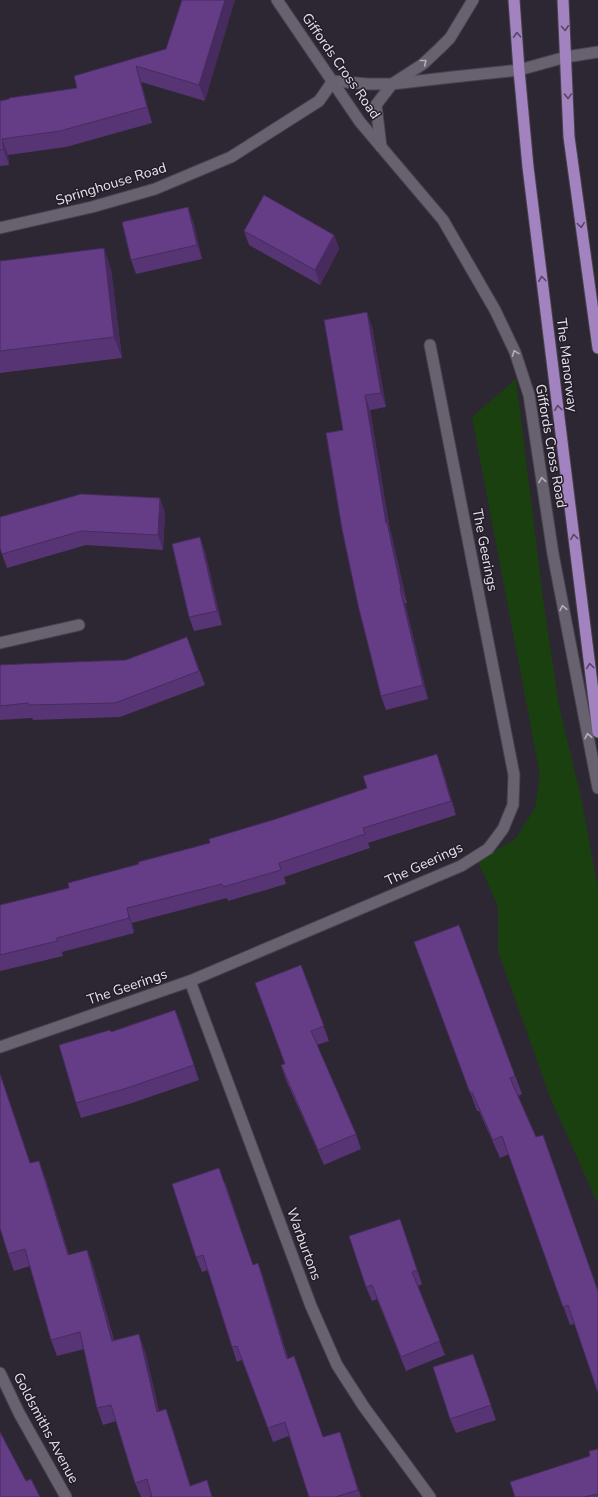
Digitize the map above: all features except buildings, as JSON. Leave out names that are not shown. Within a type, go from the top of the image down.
[{"type":"main road","name":"The Manorway","points":[[514,0],[528,167],[598,732]]},
{"type":"main road","points":[[563,0],[569,137],[598,348]]},
{"type":"street","name":"Giffords Cross Road","points":[[277,0],[360,122],[443,220],[496,310],[515,352],[529,395],[553,554],[598,788]]},
{"type":"street","points":[[392,84],[423,64],[450,38],[473,0]]},
{"type":"street","points":[[333,81],[368,84],[392,84],[519,70],[566,57],[598,52]]},
{"type":"street","name":"Springhouse Road","points":[[0,228],[92,207],[155,189],[231,157],[319,101],[333,81]]},
{"type":"street","name":"Giffords Cross Road","points":[[381,147],[376,105],[392,84]]},
{"type":"street","name":"The Geerings","points":[[0,1047],[190,981],[461,866],[488,849],[503,829],[514,805],[514,775],[430,345]]},
{"type":"street","points":[[0,643],[79,625]]},
{"type":"street","name":"Warburtons","points":[[190,981],[311,1306],[337,1365],[364,1407],[430,1497]]},
{"type":"street","name":"Goldsmiths Avenue","points":[[0,1373],[19,1413],[66,1497]]},
{"type":"green space","points":[[516,379],[544,606],[559,706],[581,797],[598,889],[598,1204],[550,1097],[498,951],[498,906],[478,862],[516,838],[535,808],[540,775],[472,417]]}]
